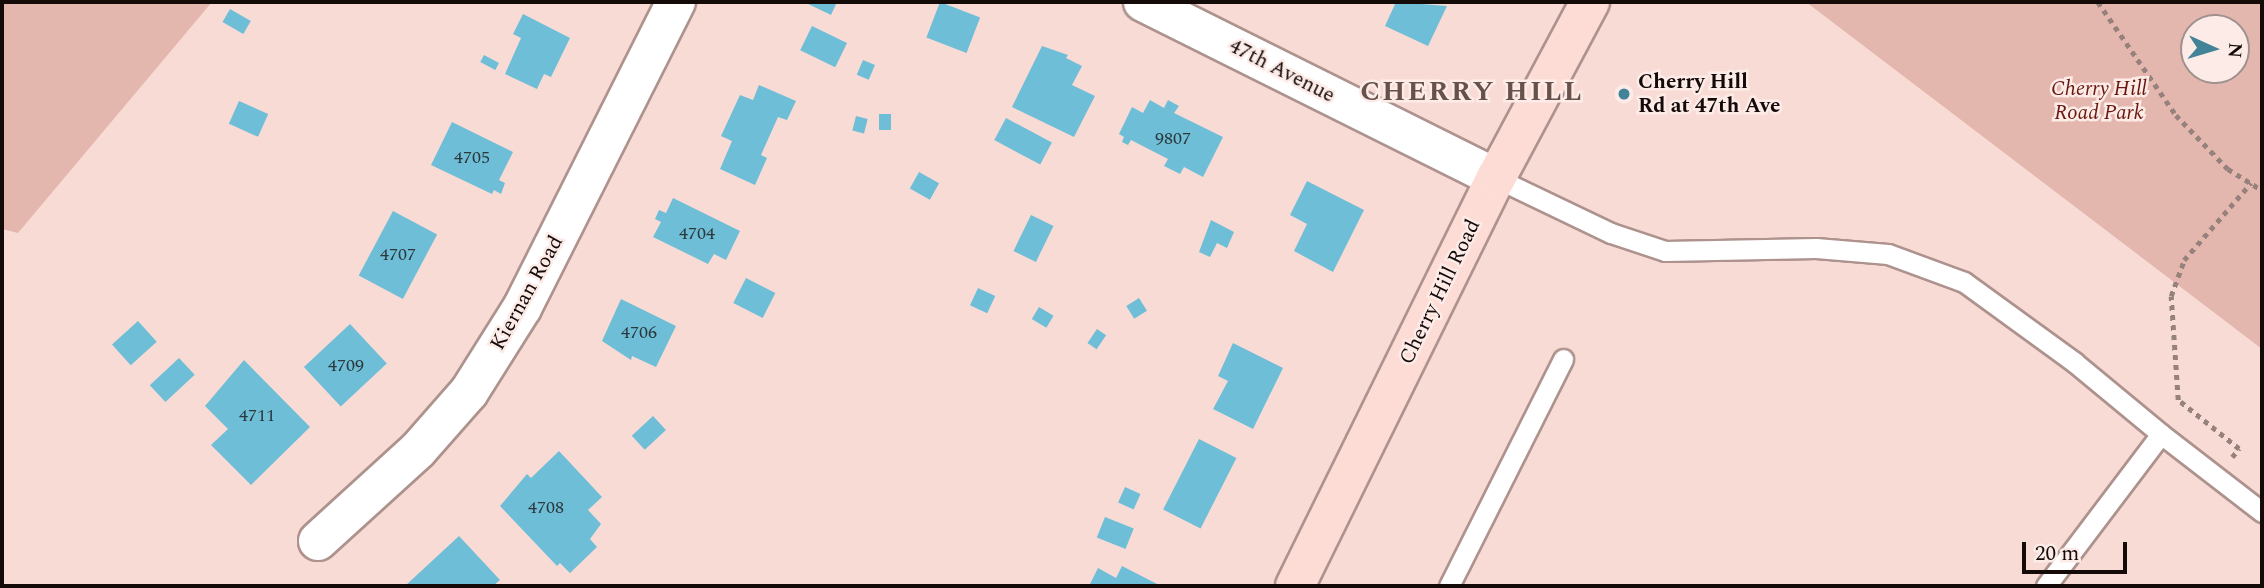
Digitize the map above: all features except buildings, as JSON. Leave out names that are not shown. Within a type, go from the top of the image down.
[{"type":"main road","name":"Cherry Hill Road","points":[[1295,586],[1496,178],[1590,2]]},
{"type":"street","name":"Kiernan Road","points":[[318,541],[418,450],[469,392],[522,309],[676,2]]},
{"type":"street","name":"47th Avenue","points":[[1143,2],[1496,178]]},
{"type":"lane","points":[[1496,178],[1611,233],[1665,251],[1816,248],[1888,254],[1964,282],[2074,362],[2262,512]]},
{"type":"lane","points":[[1449,586],[1563,359]]},
{"type":"lane","points":[[2046,586],[2161,434]]},
{"type":"path","points":[[2098,2],[2176,115],[2228,169],[2262,190]]},
{"type":"path","points":[[2239,449],[2178,400],[2171,296],[2185,260],[2251,183]]},
{"type":"green space","points":[[2,2],[212,2],[18,233],[2,229]]},
{"type":"green space","name":"Cherry Hill Road Park","points":[[1806,2],[2262,2],[2262,349]]},
{"type":"place","name":"Cherry Hill Rd at 47th Ave","points":[[1624,94]]},
{"type":"district","name":"CHERRY HILL","points":[[1472,92]]}]
